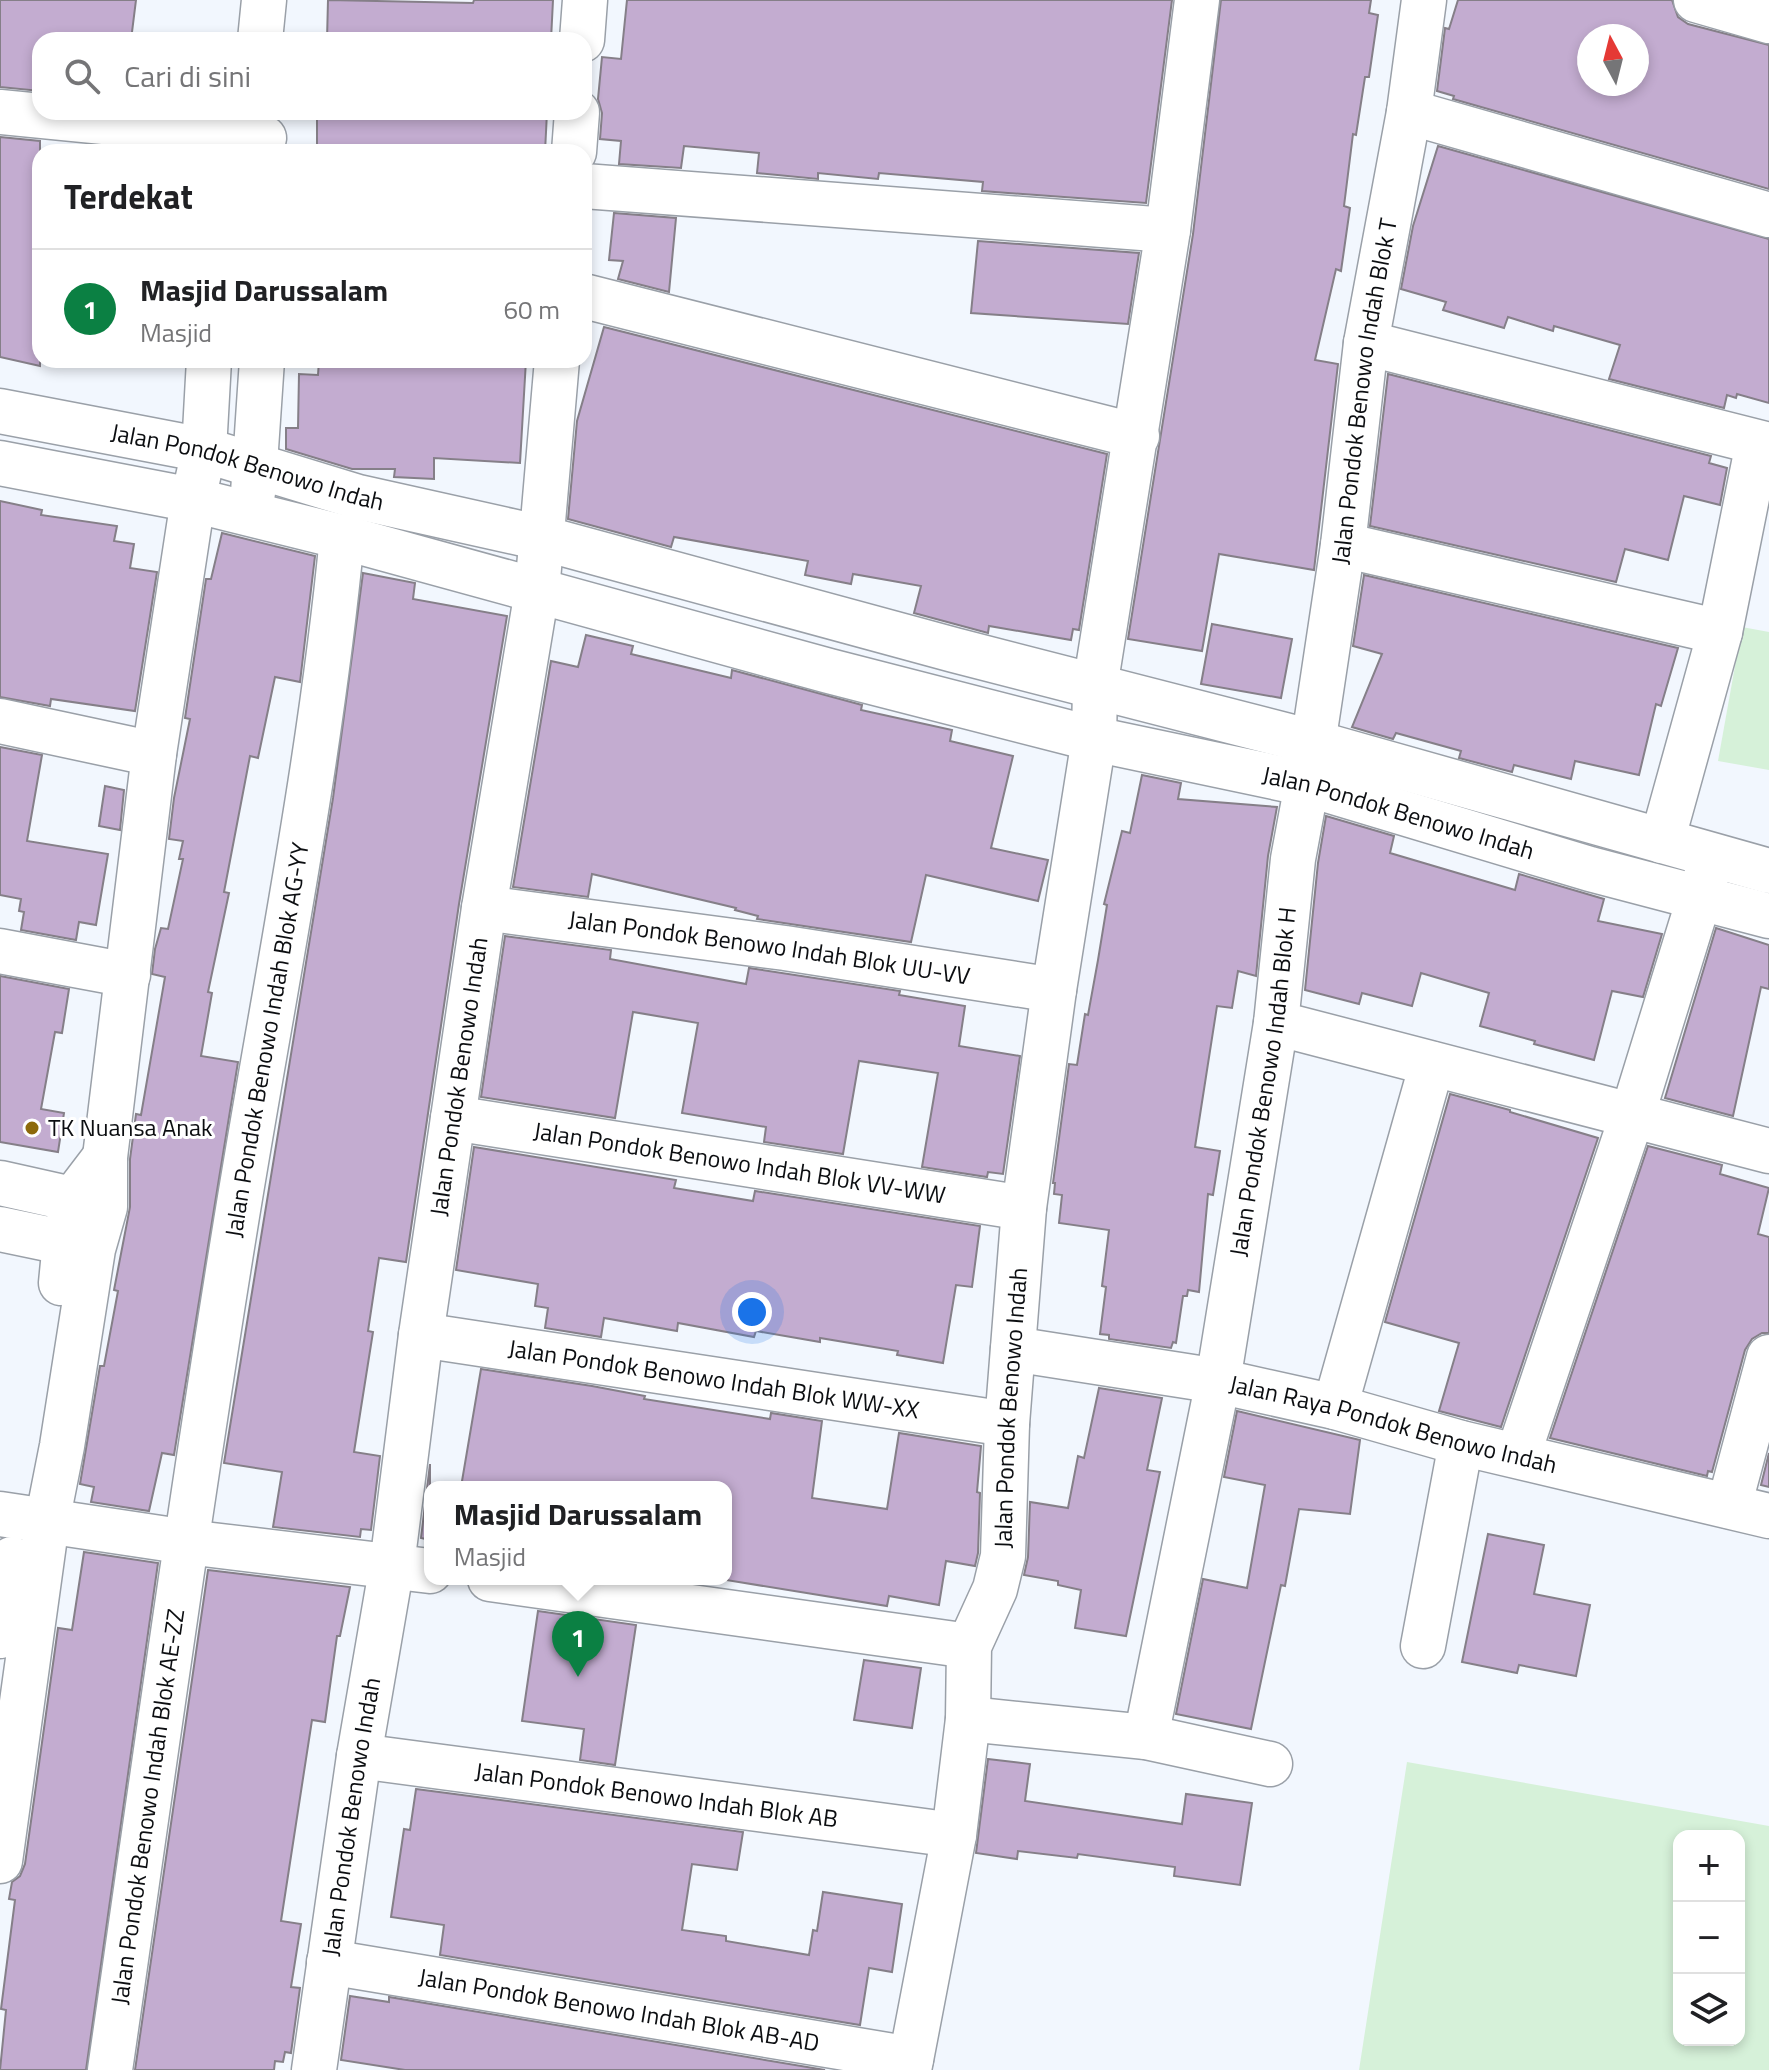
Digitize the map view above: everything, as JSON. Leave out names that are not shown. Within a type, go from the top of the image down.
[{"type":"street","points":[[261,32],[264,0]]},
{"type":"street","points":[[583,32],[585,0]]},
{"type":"street","points":[[1095,687],[1168,230],[1197,0]]},
{"type":"street","name":"Jalan Pondok Benowo Indah Blok T","points":[[1310,763],[1343,545],[1366,343],[1409,112],[1424,0]]},
{"type":"street","points":[[1696,0],[1769,21]]},
{"type":"street","points":[[0,112],[32,115]]},
{"type":"street","points":[[1409,112],[1769,215]]},
{"type":"street","points":[[92,120],[253,134]]},
{"type":"street","points":[[575,144],[576,120]]},
{"type":"street","points":[[592,187],[1168,230]]},
{"type":"street","points":[[592,298],[1137,436]]},
{"type":"street","points":[[1366,343],[1763,444],[1720,632],[1662,841]]},
{"type":"street","points":[[193,500],[204,450],[209,368]]},
{"type":"street","points":[[251,514],[261,368]]},
{"type":"street","points":[[542,538],[556,368]]},
{"type":"street","name":"Jalan Pondok Benowo Indah","points":[[0,411],[204,450],[358,497],[542,538],[1095,687],[1698,899],[1769,916]]},
{"type":"street","name":"Jalan Pondok Benowo Indah","points":[[0,463],[251,514],[1094,739],[1310,763],[1662,841],[1769,871]]},
{"type":"street","name":"Jalan Pondok Benowo Indah","points":[[22,1518],[56,1338],[89,1203],[105,1157],[154,754],[193,500]]},
{"type":"street","name":"Jalan Pondok Benowo Indah Blok AG-YY","points":[[187,1542],[236,1219],[333,630],[342,537]]},
{"type":"street","name":"Jalan Pondok Benowo Indah","points":[[314,2070],[359,1756],[411,1568],[421,1335],[484,908],[537,591],[542,538]]},
{"type":"street","points":[[1343,545],[1720,632]]},
{"type":"street","name":"Jalan Pondok Benowo Indah","points":[[910,2064],[954,1835],[968,1719],[969,1646],[995,1589],[1003,1556],[1007,1424],[1024,1208],[1054,990],[1094,739],[1095,687]]},
{"type":"street","points":[[0,721],[154,754]]},
{"type":"street","name":"Jalan Pondok Benowo Indah Blok H","points":[[1146,1737],[1218,1381],[1276,1023],[1293,859],[1310,763]]},
{"type":"street","points":[[1518,1455],[1632,1116],[1712,856]]},
{"type":"street","name":"Jalan Pondok Benowo Indah Blok UU-VV","points":[[484,908],[785,948],[1054,990]]},
{"type":"street","points":[[0,951],[128,975]]},
{"type":"street","points":[[1276,1023],[1769,1151]]},
{"type":"street","points":[[1335,1407],[1432,1064]]},
{"type":"street","name":"Jalan Pondok Benowo Indah Blok VV-WW","points":[[453,1118],[1024,1208]]},
{"type":"street","points":[[0,1183],[89,1203]]},
{"type":"street","points":[[0,1229],[79,1245]]},
{"type":"street","name":"Jalan Pondok Benowo Indah Blok WW-XX","points":[[421,1335],[1007,1424]]},
{"type":"street","name":"Jalan Raya Pondok Benowo Indah","points":[[1013,1349],[1218,1381],[1335,1407],[1461,1443],[1749,1511]]},
{"type":"street","points":[[1749,1511],[1769,1357]]},
{"type":"street","points":[[1423,1646],[1461,1443]]},
{"type":"street","points":[[22,1518],[187,1542],[411,1568]]},
{"type":"street","points":[[0,1636],[22,1518]]},
{"type":"street","points":[[0,1861],[22,1518]]},
{"type":"street","name":"Jalan Pondok Benowo Indah Blok AE-ZZ","points":[[110,2070],[187,1542]]},
{"type":"street","points":[[533,1585],[969,1646]]},
{"type":"street","points":[[968,1719],[1146,1737],[1270,1764]]},
{"type":"street","name":"Jalan Pondok Benowo Indah Blok AB","points":[[359,1756],[954,1835]]},
{"type":"street","name":"Jalan Pondok Benowo Indah Blok AB-AD","points":[[329,1962],[910,2064]]},
{"type":"green space","points":[[1742,627],[1769,632],[1769,770],[1718,761]]},
{"type":"green space","points":[[1407,1762],[1769,1826],[1769,2070],[1359,2070]]},
{"type":"building","points":[[0,0],[136,0],[132,32],[32,32],[32,90],[0,87]]},
{"type":"building","points":[[328,0],[473,3],[474,0],[553,0],[551,32],[327,32]]},
{"type":"building","points":[[627,0],[1172,0],[1146,203],[982,191],[983,182],[879,173],[878,179],[818,173],[818,179],[757,173],[759,153],[684,146],[681,168],[619,164],[621,141],[600,139],[602,113],[598,99],[602,57],[621,59]]},
{"type":"building","points":[[1221,0],[1371,0],[1369,13],[1378,15],[1369,77],[1365,77],[1356,135],[1353,134],[1344,206],[1350,208],[1341,271],[1336,269],[1315,360],[1338,364],[1314,570],[1219,554],[1202,651],[1128,639],[1193,234]]},
{"type":"building","points":[[1458,0],[1672,0],[1678,17],[1688,24],[1769,45],[1769,189],[1453,99],[1454,96],[1437,91],[1445,28],[1449,29]]},
{"type":"building","points":[[317,120],[547,120],[545,144],[317,144]]},
{"type":"building","points":[[0,137],[40,141],[40,144],[32,144],[32,364],[0,357]]},
{"type":"building","points":[[1438,146],[1769,239],[1769,403],[1737,394],[1736,398],[1727,395],[1724,408],[1609,379],[1620,345],[1554,326],[1553,331],[1508,317],[1504,328],[1443,310],[1446,302],[1401,289],[1413,226]]},
{"type":"building","points":[[614,213],[676,218],[669,292],[618,279],[623,261],[609,260]]},
{"type":"building","points":[[978,241],[1139,253],[1128,324],[971,313]]},
{"type":"building","points":[[604,327],[1107,454],[1079,630],[1073,629],[1071,640],[989,626],[988,633],[914,613],[921,586],[853,574],[851,584],[805,575],[808,561],[674,537],[671,547],[568,519],[577,421]]},
{"type":"building","points":[[318,368],[526,368],[520,463],[434,458],[434,479],[394,477],[395,469],[352,469],[286,449],[286,428],[298,428],[299,374],[318,375]]},
{"type":"building","points":[[1388,374],[1711,456],[1709,463],[1727,468],[1720,505],[1684,496],[1668,560],[1625,549],[1616,582],[1370,526]]},
{"type":"building","points":[[0,501],[42,510],[41,515],[117,526],[114,541],[134,544],[130,568],[157,572],[135,711],[51,699],[50,706],[0,697]]},
{"type":"building","points":[[222,533],[315,556],[300,682],[275,677],[258,758],[250,756],[224,892],[229,893],[208,992],[212,993],[201,1056],[238,1062],[174,1455],[162,1453],[149,1511],[91,1502],[94,1487],[80,1484],[100,1366],[104,1366],[118,1291],[114,1290],[130,1207],[130,1159],[136,1114],[141,1115],[165,977],[152,974],[155,949],[161,928],[168,929],[183,859],[179,859],[183,841],[169,839],[190,719],[185,718],[206,579],[211,579]]},
{"type":"building","points":[[363,573],[415,583],[413,599],[507,616],[459,904],[406,1262],[379,1258],[368,1331],[373,1332],[354,1452],[380,1456],[371,1530],[361,1529],[360,1537],[273,1527],[282,1472],[224,1463],[333,798]]},
{"type":"building","points":[[1364,575],[1678,648],[1661,706],[1656,704],[1639,775],[1575,761],[1571,779],[1514,765],[1512,772],[1459,758],[1461,751],[1396,733],[1393,739],[1352,727],[1382,654],[1353,646]]},
{"type":"building","points":[[1212,624],[1292,639],[1281,698],[1201,684]]},
{"type":"building","points":[[586,635],[633,646],[631,654],[731,678],[732,670],[862,705],[861,710],[952,730],[950,741],[1013,756],[991,848],[1048,860],[1038,901],[926,875],[911,942],[757,919],[758,916],[736,908],[592,874],[588,897],[513,887],[551,661],[578,667]]},
{"type":"building","points":[[0,747],[42,755],[27,841],[108,854],[96,925],[79,922],[76,940],[21,930],[24,912],[19,911],[21,899],[0,895]]},
{"type":"building","points":[[1142,775],[1181,783],[1178,799],[1277,807],[1268,856],[1256,976],[1238,971],[1232,1008],[1217,1006],[1195,1147],[1220,1151],[1213,1195],[1208,1194],[1199,1292],[1188,1290],[1187,1296],[1183,1296],[1176,1343],[1173,1342],[1171,1348],[1109,1339],[1109,1335],[1100,1334],[1109,1230],[1059,1223],[1062,1195],[1054,1194],[1053,1183],[1069,1064],[1077,1065],[1098,960],[1107,905],[1104,904],[1122,831],[1130,833]]},
{"type":"building","points":[[105,786],[124,790],[120,830],[99,826]]},
{"type":"building","points":[[1326,816],[1394,836],[1390,853],[1515,890],[1519,874],[1604,899],[1598,921],[1662,934],[1643,997],[1612,991],[1594,1060],[1480,1026],[1489,993],[1421,973],[1412,1006],[1362,993],[1359,1004],[1305,990]]},
{"type":"building","points":[[1716,928],[1769,945],[1769,989],[1761,987],[1733,1116],[1665,1098]]},
{"type":"building","points":[[505,936],[611,950],[610,959],[746,984],[749,968],[900,991],[899,995],[965,1006],[959,1046],[1020,1056],[1003,1174],[988,1172],[987,1177],[922,1167],[938,1073],[859,1061],[843,1154],[764,1142],[766,1127],[682,1113],[698,1023],[633,1012],[615,1118],[481,1097]]},
{"type":"building","points":[[0,976],[69,989],[62,1033],[55,1032],[41,1109],[64,1113],[58,1152],[0,1142]]},
{"type":"building","points":[[1450,1094],[1598,1138],[1501,1427],[1439,1411],[1459,1343],[1385,1322]]},
{"type":"building","points":[[1648,1146],[1722,1165],[1720,1174],[1769,1188],[1758,1234],[1769,1237],[1769,1333],[1752,1339],[1745,1350],[1712,1472],[1708,1471],[1707,1476],[1550,1438]]},
{"type":"building","points":[[474,1147],[676,1180],[674,1188],[753,1201],[755,1191],[980,1226],[972,1287],[956,1285],[943,1363],[897,1355],[898,1351],[820,1338],[820,1342],[756,1331],[754,1337],[678,1323],[677,1331],[604,1318],[601,1337],[545,1328],[548,1308],[535,1306],[538,1284],[456,1270]]},
{"type":"building","points":[[481,1369],[770,1419],[771,1413],[822,1421],[812,1498],[887,1509],[899,1433],[981,1446],[977,1492],[980,1493],[978,1553],[975,1566],[946,1561],[939,1605],[889,1596],[887,1606],[732,1581],[732,1481],[462,1481]]},
{"type":"building","points":[[1099,1388],[1162,1398],[1147,1470],[1160,1472],[1126,1636],[1075,1628],[1081,1590],[1058,1585],[1058,1581],[1024,1575],[1028,1557],[1030,1502],[1068,1508],[1078,1456],[1084,1458]]},
{"type":"building","points":[[1237,1411],[1360,1440],[1350,1514],[1299,1509],[1285,1586],[1281,1585],[1251,1729],[1176,1714],[1203,1579],[1247,1588],[1265,1485],[1224,1477]]},
{"type":"building","points":[[1769,1453],[1769,1487],[1761,1485]]},
{"type":"building","points":[[1488,1534],[1544,1545],[1534,1594],[1590,1605],[1576,1676],[1519,1665],[1517,1673],[1462,1662]]},
{"type":"building","points":[[84,1552],[158,1563],[86,2070],[0,2070],[6,2010],[1,2009],[15,1900],[9,1899],[12,1882],[20,1876],[25,1864],[58,1628],[72,1630]]},
{"type":"building","points":[[208,1570],[350,1587],[340,1636],[337,1636],[325,1722],[312,1720],[281,1921],[301,1924],[291,1987],[300,1988],[291,2053],[285,2052],[283,2062],[275,2061],[274,2070],[135,2070]]},
{"type":"building","points":[[538,1611],[636,1625],[615,1765],[580,1760],[584,1729],[522,1721]]},
{"type":"building","points":[[864,1660],[921,1668],[912,1728],[854,1720]]},
{"type":"building","points":[[988,1759],[1030,1764],[1025,1801],[1182,1824],[1186,1794],[1252,1803],[1240,1885],[1174,1876],[1175,1867],[1078,1854],[1077,1858],[1018,1851],[1017,1859],[976,1853]]},
{"type":"building","points":[[416,1789],[743,1832],[737,1870],[692,1864],[682,1930],[726,1936],[726,1941],[809,1955],[813,1930],[817,1931],[823,1892],[902,1904],[892,1972],[869,1968],[860,2025],[440,1955],[444,1925],[391,1917],[404,1829],[410,1830]]},
{"type":"building","points":[[350,1996],[389,2002],[389,1997],[825,2070],[405,2070],[341,2060]]},
{"type":"place","name":"TK Nuansa Anak","points":[[32,1128]]},
{"type":"place","name":"Masjid Darussalam","points":[[578,1677]]}]
